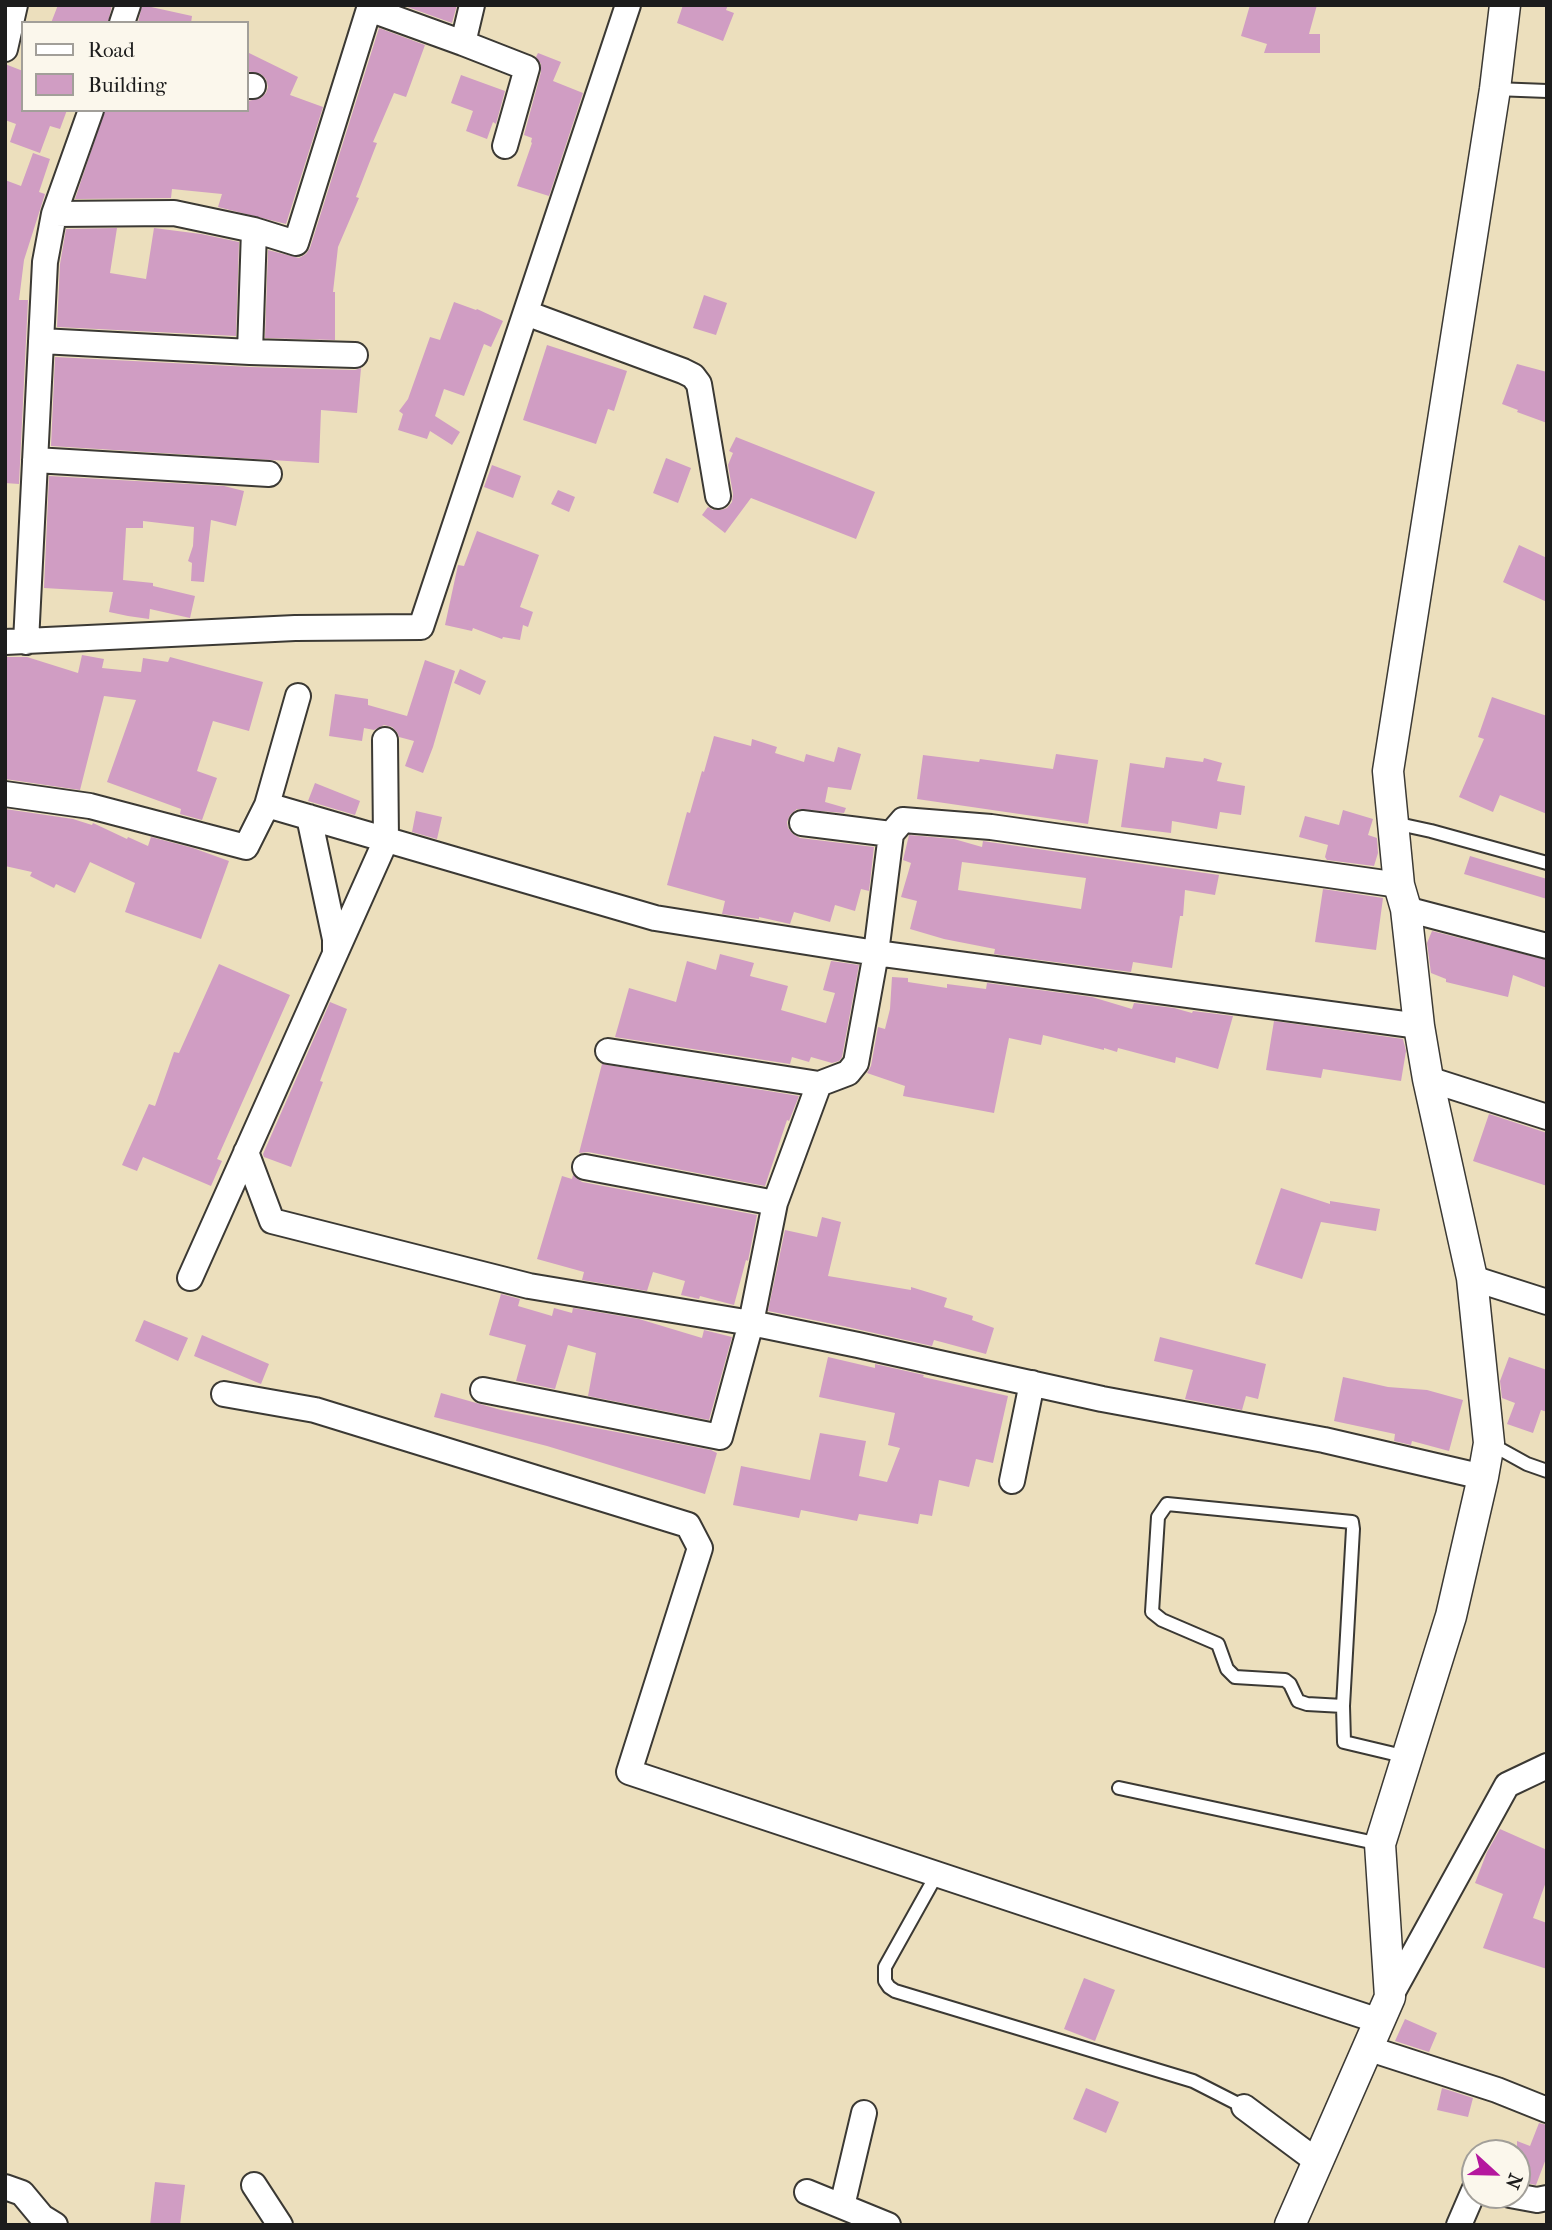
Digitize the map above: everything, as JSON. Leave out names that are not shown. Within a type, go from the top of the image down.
[{"type":"street","points":[[5,50],[15,5]]},
{"type":"street","points":[[463,43],[472,5]]},
{"type":"street","points":[[90,112],[54,214],[45,262],[35,460],[16,642],[295,628],[421,627],[628,5]]},
{"type":"street","points":[[1379,2022],[1380,1844],[1451,1616],[1489,1443],[1472,1278],[1428,1079],[1419,1026],[1388,771],[1495,89],[1505,5]]},
{"type":"street","points":[[54,214],[174,214],[254,230],[296,243],[369,9],[527,68],[505,146]]},
{"type":"street","points":[[250,352],[254,230]]},
{"type":"street","points":[[526,313],[693,376],[699,384],[718,496]]},
{"type":"street","points":[[41,341],[355,355]]},
{"type":"street","points":[[35,460],[269,474]]},
{"type":"street","points":[[5,794],[90,806],[246,847],[267,805],[298,696]]},
{"type":"street","points":[[190,1278],[386,840],[385,740]]},
{"type":"street","points":[[267,805],[655,918],[876,953],[1419,1026]]},
{"type":"street","points":[[309,817],[335,939],[335,954]]},
{"type":"street","points":[[608,1051],[819,1084],[848,1073],[856,1063],[876,953],[891,834],[903,820],[991,827],[1402,897],[1547,946]]},
{"type":"street","points":[[802,823],[891,834]]},
{"type":"street","points":[[1428,1079],[1547,1117]]},
{"type":"street","points":[[483,1390],[720,1437],[751,1323],[775,1203],[819,1084]]},
{"type":"street","points":[[246,1152],[272,1221],[529,1286],[751,1323],[1102,1399],[1324,1440],[1483,1477]]},
{"type":"street","points":[[585,1167],[775,1203]]},
{"type":"street","points":[[1472,1278],[1547,1302]]},
{"type":"street","points":[[1012,1480],[1032,1383]]},
{"type":"street","points":[[224,1394],[315,1410],[688,1525],[700,1548],[629,1772],[1379,2022],[1497,2090],[1547,2110]]},
{"type":"street","points":[[1290,2225],[1379,2022],[1507,1785],[1547,1766]]},
{"type":"street","points":[[1244,2107],[1318,2162]]},
{"type":"street","points":[[842,2206],[864,2113]]},
{"type":"street","points":[[254,2185],[279,2225]]},
{"type":"street","points":[[5,2187],[22,2193],[46,2222]]},
{"type":"street","points":[[807,2192],[888,2225]]},
{"type":"lane","points":[[1495,89],[1547,91]]},
{"type":"lane","points":[[1393,822],[1547,863]]},
{"type":"lane","points":[[1489,1443],[1527,1464],[1547,1471]]},
{"type":"lane","points":[[1343,1706],[1298,1701],[1290,1684],[1285,1680],[1235,1677],[1227,1669],[1218,1644],[1162,1620],[1152,1612],[1158,1517],[1161,1509],[1167,1504],[1352,1522],[1343,1706],[1344,1742],[1407,1757]]},
{"type":"lane","points":[[1119,1788],[1380,1844]]},
{"type":"lane","points":[[937,1874],[886,1967],[885,1981],[895,1991],[1193,2081],[1244,2107]]},
{"type":"building","points":[[58,5],[112,5],[108,21],[52,21]]},
{"type":"building","points":[[142,5],[192,16],[191,21],[138,21]]},
{"type":"building","points":[[402,5],[457,5],[452,23]]},
{"type":"building","points":[[683,5],[728,5],[726,10],[734,13],[723,41],[677,23]]},
{"type":"building","points":[[1250,5],[1317,5],[1309,34],[1320,34],[1320,53],[1264,53],[1267,44],[1241,36]]},
{"type":"building","points":[[379,28],[425,45],[406,97],[394,93],[373,142],[377,143],[356,197],[359,198],[338,247],[333,292],[335,340],[265,338],[268,250],[299,258],[310,248]]},
{"type":"building","points":[[248,52],[298,77],[290,95],[323,107],[286,224],[218,207],[222,194],[172,189],[171,198],[75,199],[104,112],[248,112],[248,101],[261,98],[266,93],[266,79],[261,74],[248,71]]},
{"type":"building","points":[[538,53],[561,62],[553,81],[583,93],[549,196],[517,186],[532,143],[532,138],[524,135],[541,72],[541,64],[536,57]]},
{"type":"building","points":[[5,64],[21,70],[21,112],[66,112],[60,129],[50,126],[40,153],[10,142],[16,124],[5,120]]},
{"type":"building","points":[[461,75],[505,91],[496,124],[493,122],[487,139],[466,131],[473,111],[451,103]]},
{"type":"building","points":[[33,153],[50,159],[39,192],[45,194],[24,260],[19,300],[28,300],[19,484],[5,483],[5,180],[21,186]]},
{"type":"building","points":[[117,228],[110,273],[146,279],[154,228],[239,242],[236,336],[57,327],[60,264],[66,229]]},
{"type":"building","points":[[704,295],[727,303],[716,335],[693,328]]},
{"type":"building","points":[[454,302],[503,321],[491,347],[484,344],[464,396],[444,389],[435,416],[460,432],[452,445],[430,431],[427,439],[398,430],[403,414],[399,411],[408,399],[430,337],[440,340]]},
{"type":"building","points":[[547,345],[627,371],[614,411],[608,409],[596,444],[523,420]]},
{"type":"building","points":[[55,357],[250,367],[361,368],[357,413],[321,410],[319,463],[51,446]]},
{"type":"building","points":[[1517,364],[1547,372],[1547,423],[1502,404]]},
{"type":"building","points":[[736,437],[875,492],[856,539],[751,498],[725,533],[702,515],[708,507],[721,510],[732,502],[728,465],[733,453],[729,451]]},
{"type":"building","points":[[666,458],[691,468],[678,503],[653,493]]},
{"type":"building","points":[[492,465],[521,476],[513,498],[484,487]]},
{"type":"building","points":[[49,476],[224,486],[244,491],[236,526],[211,520],[204,582],[191,581],[192,563],[188,561],[193,546],[194,527],[143,521],[143,528],[126,528],[123,580],[153,583],[153,586],[195,596],[190,618],[150,609],[149,619],[128,616],[109,612],[113,592],[44,588]]},
{"type":"building","points":[[558,490],[575,497],[569,512],[551,504]]},
{"type":"building","points":[[477,531],[539,555],[520,607],[533,612],[528,627],[523,625],[520,640],[502,639],[473,628],[472,631],[445,625],[458,565],[464,566]]},
{"type":"building","points":[[1519,545],[1547,558],[1547,602],[1503,582]]},
{"type":"building","points":[[82,655],[104,659],[102,668],[141,672],[143,658],[168,662],[170,657],[263,682],[249,731],[213,721],[197,771],[217,778],[202,820],[180,814],[181,809],[107,782],[136,700],[104,696],[80,790],[5,779],[5,657],[27,657],[78,673]]},
{"type":"building","points":[[425,660],[455,671],[423,773],[405,766],[414,741],[399,737],[392,727],[384,725],[374,730],[364,728],[362,741],[329,736],[335,694],[368,699],[368,705],[407,716]]},
{"type":"building","points":[[460,669],[486,681],[480,695],[454,683]]},
{"type":"building","points":[[1492,697],[1547,716],[1547,814],[1500,795],[1493,812],[1459,797],[1484,739],[1478,737]]},
{"type":"building","points":[[714,736],[751,746],[752,739],[777,747],[775,753],[804,762],[806,754],[834,762],[838,747],[861,754],[851,790],[828,787],[825,802],[846,808],[844,813],[797,809],[787,822],[788,828],[800,838],[874,847],[869,891],[861,889],[855,911],[835,905],[830,922],[794,912],[790,924],[759,917],[722,914],[725,901],[667,885],[687,812],[690,813]]},
{"type":"building","points":[[1056,754],[1098,760],[1088,824],[917,799],[923,755],[979,762],[980,759],[1053,769]]},
{"type":"building","points":[[1166,757],[1203,762],[1204,758],[1222,763],[1217,781],[1245,786],[1241,815],[1220,812],[1217,829],[1172,821],[1171,833],[1121,827],[1130,763],[1164,768]]},
{"type":"building","points":[[315,783],[360,801],[355,815],[308,801]]},
{"type":"building","points":[[5,809],[73,819],[92,825],[93,823],[148,846],[151,837],[229,861],[201,939],[125,912],[135,883],[90,862],[75,893],[56,884],[54,888],[30,876],[32,872],[5,866]]},
{"type":"building","points":[[1343,810],[1373,819],[1368,835],[1377,838],[1378,853],[1374,866],[1327,860],[1325,857],[1328,845],[1299,837],[1305,816],[1339,825]]},
{"type":"building","points":[[416,811],[442,817],[437,839],[412,832]]},
{"type":"building","points":[[909,835],[954,839],[982,847],[983,841],[1219,875],[1215,895],[1185,890],[1183,916],[1180,916],[1172,968],[1133,962],[1131,972],[994,954],[995,949],[910,929],[917,901],[901,897],[911,863],[903,860]],"holes":[[[962,862],[1086,878],[1081,909],[958,890]]]},
{"type":"building","points":[[1470,856],[1547,879],[1547,899],[1464,874]]},
{"type":"building","points":[[1323,889],[1383,898],[1376,950],[1315,942]]},
{"type":"building","points":[[1432,931],[1547,960],[1547,988],[1513,975],[1508,997],[1446,982],[1446,979],[1431,973],[1427,943]]},
{"type":"building","points":[[720,954],[754,963],[750,976],[788,986],[781,1010],[826,1023],[835,993],[823,990],[831,961],[859,965],[842,1057],[839,1061],[832,1063],[811,1057],[809,1062],[792,1057],[790,1064],[615,1037],[629,988],[676,1002],[687,961],[716,970]]},
{"type":"building","points":[[219,964],[290,995],[217,1159],[222,1161],[211,1186],[143,1157],[137,1171],[122,1165],[149,1104],[155,1106],[174,1052],[179,1053]]},
{"type":"building","points":[[892,977],[908,978],[908,982],[947,988],[947,984],[986,989],[987,983],[1092,997],[1132,1009],[1134,1003],[1192,1013],[1233,1016],[1218,1069],[1176,1057],[1175,1063],[1118,1048],[1117,1052],[1104,1050],[1043,1035],[1041,1045],[1009,1038],[994,1113],[903,1096],[905,1086],[867,1073],[871,1066],[878,1027],[885,1029],[890,1009]]},
{"type":"building","points":[[330,1002],[347,1009],[291,1167],[264,1157],[263,1154]]},
{"type":"building","points":[[1274,1021],[1403,1039],[1406,1051],[1401,1081],[1323,1069],[1321,1078],[1266,1070]]},
{"type":"building","points":[[602,1064],[799,1096],[789,1121],[787,1120],[765,1186],[588,1152],[579,1153]]},
{"type":"building","points":[[1489,1114],[1547,1133],[1547,1186],[1473,1161]]},
{"type":"building","points":[[573,1175],[582,1182],[757,1215],[748,1261],[746,1260],[734,1305],[700,1296],[699,1299],[681,1295],[685,1281],[653,1272],[647,1291],[582,1280],[584,1272],[537,1259],[562,1176],[572,1179]]},
{"type":"building","points":[[1281,1188],[1330,1204],[1330,1201],[1380,1209],[1376,1231],[1321,1222],[1302,1279],[1255,1264]]},
{"type":"building","points":[[822,1217],[841,1222],[828,1276],[911,1290],[911,1287],[947,1298],[944,1307],[973,1316],[972,1320],[994,1328],[986,1354],[934,1340],[932,1346],[768,1311],[785,1230],[817,1237]]},
{"type":"building","points":[[501,1294],[520,1299],[518,1306],[552,1316],[554,1308],[572,1313],[573,1308],[639,1319],[702,1338],[704,1330],[732,1337],[709,1420],[588,1396],[596,1353],[568,1345],[555,1389],[516,1381],[526,1345],[489,1335]]},
{"type":"building","points":[[144,1320],[188,1338],[178,1361],[135,1341]]},
{"type":"building","points":[[202,1335],[269,1364],[261,1384],[194,1356]]},
{"type":"building","points":[[1160,1337],[1266,1364],[1258,1399],[1246,1396],[1242,1410],[1185,1399],[1193,1370],[1154,1361]]},
{"type":"building","points":[[828,1357],[875,1368],[875,1364],[1008,1396],[993,1463],[976,1459],[969,1487],[939,1480],[932,1516],[920,1514],[918,1524],[859,1514],[857,1521],[801,1510],[799,1518],[733,1505],[741,1466],[810,1480],[820,1433],[866,1441],[859,1476],[887,1482],[900,1448],[888,1445],[895,1413],[819,1397]]},
{"type":"building","points":[[1509,1357],[1547,1370],[1547,1412],[1541,1410],[1533,1433],[1507,1424],[1515,1403],[1502,1398],[1500,1381]]},
{"type":"building","points":[[1343,1377],[1388,1387],[1427,1390],[1463,1400],[1449,1451],[1412,1441],[1411,1445],[1394,1441],[1395,1434],[1334,1421]]},
{"type":"building","points":[[441,1393],[501,1410],[711,1450],[717,1453],[705,1494],[547,1446],[434,1417]]},
{"type":"building","points":[[1500,1829],[1547,1850],[1547,1879],[1533,1918],[1547,1923],[1547,1969],[1483,1948],[1503,1894],[1475,1883],[1487,1852]]},
{"type":"building","points":[[1084,1978],[1115,1990],[1095,2041],[1064,2029]]},
{"type":"building","points":[[1405,2019],[1437,2033],[1429,2052],[1395,2041]]},
{"type":"building","points":[[1086,2088],[1119,2102],[1106,2133],[1073,2119]]},
{"type":"building","points":[[1442,2088],[1473,2098],[1468,2117],[1437,2110]]},
{"type":"building","points":[[1539,2123],[1547,2125],[1547,2156],[1536,2185],[1531,2184],[1531,2143]]},
{"type":"building","points":[[155,2182],[185,2185],[180,2225],[150,2225]]}]
